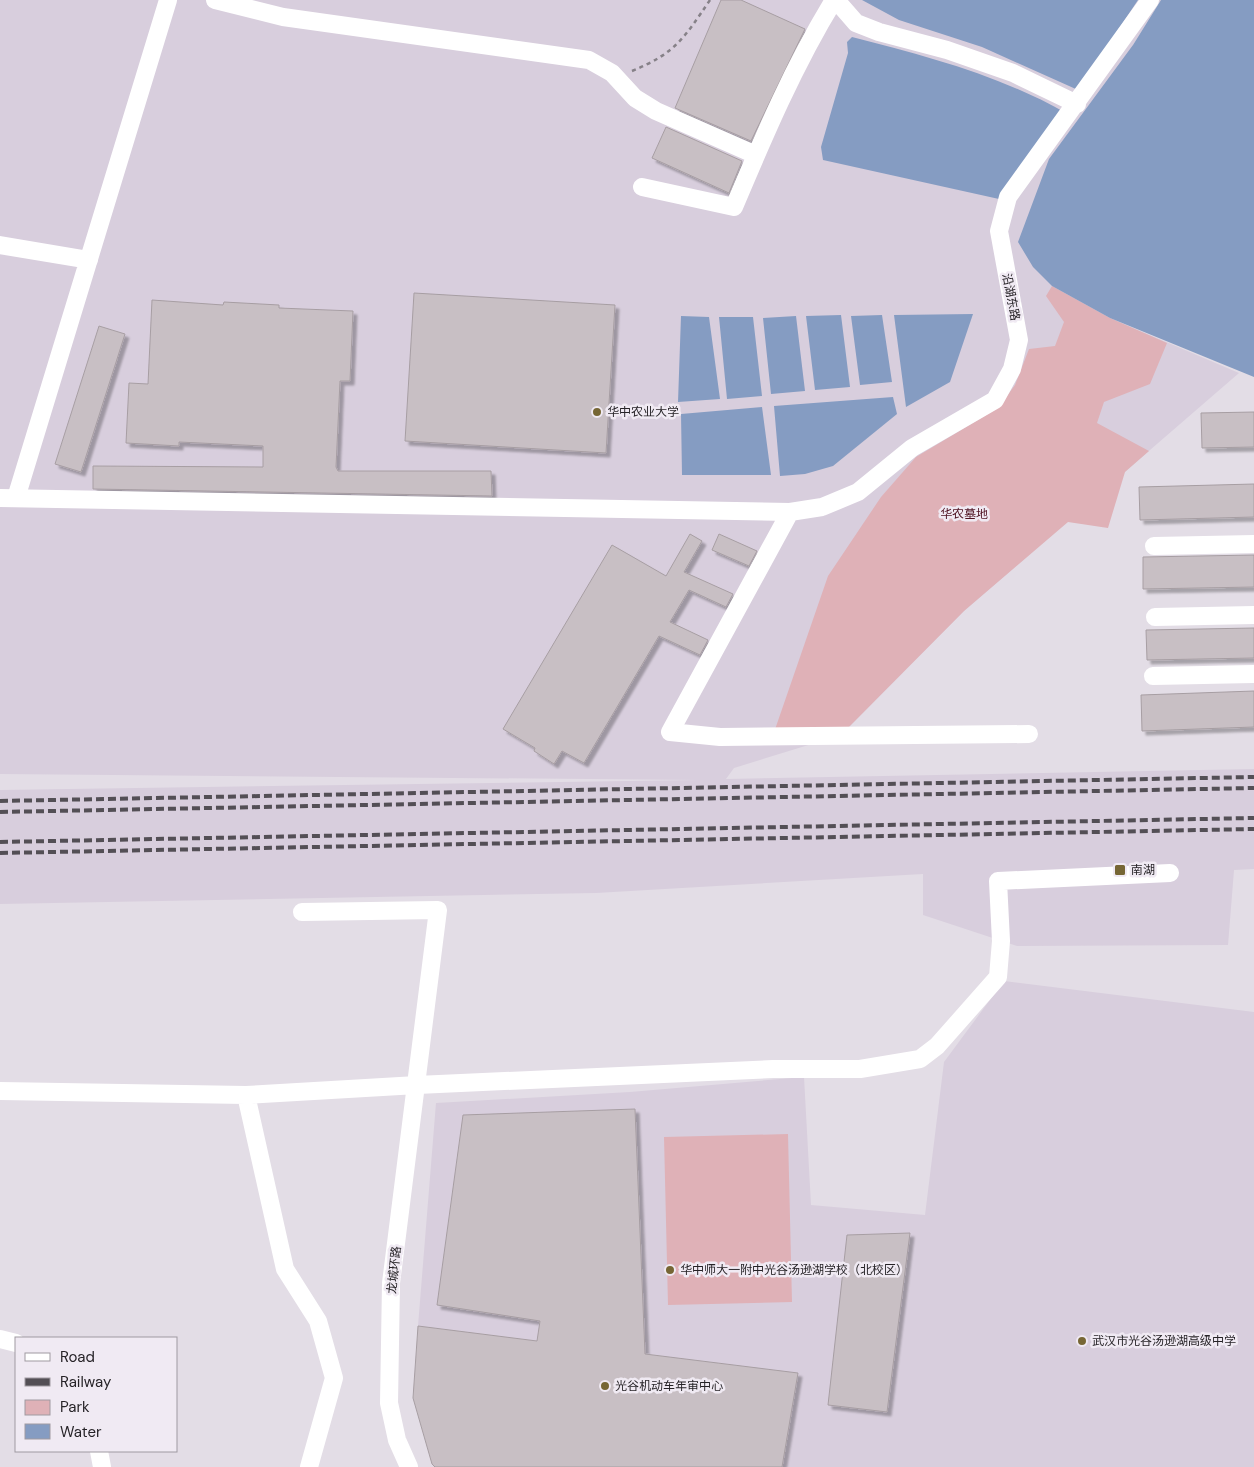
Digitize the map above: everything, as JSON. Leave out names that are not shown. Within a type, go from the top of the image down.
[{"type":"street","points":[[8,498],[89,260],[168,0]]},
{"type":"street","points":[[215,0],[284,17],[588,60],[612,73],[635,98],[656,111],[756,155]]},
{"type":"street","points":[[642,186],[734,207],[808,44],[835,0],[856,22],[879,32],[947,50],[1014,73],[1077,104]]},
{"type":"street","name":"沿湖东路","points":[[8,498],[790,512],[822,507],[858,492],[912,448],[995,400],[1012,369],[1019,340],[999,231],[1008,197],[1077,104],[1150,0]]},
{"type":"street","points":[[0,245],[89,260]]},
{"type":"street","points":[[790,512],[670,732],[720,737],[1029,734]]},
{"type":"street","points":[[1154,546],[1254,544]]},
{"type":"street","points":[[1155,617],[1254,615]]},
{"type":"street","points":[[1153,676],[1254,674]]},
{"type":"street","points":[[0,1091],[246,1096],[418,1078],[773,1069],[860,1069],[920,1059],[937,1046],[998,977],[1001,941],[998,881],[1170,873]]},
{"type":"street","name":"龙城环路","points":[[302,912],[438,910],[391,1283],[389,1403],[397,1440],[409,1467]]},
{"type":"street","points":[[246,1096],[285,1269],[318,1321],[334,1378],[309,1467]]},
{"type":"street","points":[[0,1339],[15,1343]]},
{"type":"street","points":[[99,1452],[102,1467]]},
{"type":"path","points":[[612,73],[627,73],[654,62],[682,42],[710,0]]},
{"type":"shaded area","name":"华中农业大学","points":[[0,0],[1161,0],[1133,45],[1052,286],[1110,318],[1239,373],[964,611],[841,735],[734,768],[726,779],[1254,769],[1254,869],[1234,870],[1228,945],[1017,946],[923,915],[923,874],[596,893],[0,904],[0,790],[699,780],[0,774]]},
{"type":"shaded area","points":[[1004,981],[1254,1012],[1254,1467],[782,1467],[797,1373],[418,1326],[436,1103],[630,1092],[804,1077],[811,1205],[925,1215],[944,1062]]},
{"type":"green space","name":"华农墓地","points":[[1052,286],[1110,318],[1167,343],[1150,384],[1104,402],[1097,423],[1149,451],[1125,472],[1108,528],[1068,522],[964,611],[841,735],[771,741],[828,576],[881,497],[916,457],[998,408],[1015,385],[1029,349],[1055,346],[1064,322],[1046,296]]},
{"type":"green space","points":[[788,1134],[792,1302],[668,1305],[664,1137]]},
{"type":"water","points":[[862,0],[1138,0],[1078,90],[982,47],[899,20]]},
{"type":"water","points":[[1161,0],[1254,0],[1254,377],[1110,318],[1052,286],[1033,267],[1018,242],[1049,159],[1133,45]]},
{"type":"water","points":[[852,37],[935,59],[988,77],[1066,113],[999,199],[823,160],[821,147],[848,53],[847,42]]},
{"type":"water","points":[[973,314],[950,382],[906,407],[894,315]]},
{"type":"water","points":[[841,315],[850,387],[815,390],[806,316]]},
{"type":"water","points":[[882,315],[892,382],[860,385],[851,316]]},
{"type":"water","points":[[681,316],[709,317],[720,399],[678,402]]},
{"type":"water","points":[[796,316],[805,391],[771,394],[763,318]]},
{"type":"water","points":[[719,317],[753,317],[762,396],[727,399]]},
{"type":"water","points":[[893,397],[897,414],[833,466],[805,474],[780,476],[774,406]]},
{"type":"water","points":[[762,407],[771,475],[682,475],[681,414]]},
{"type":"building","points":[[721,0],[741,0],[805,29],[751,141],[675,108]]},
{"type":"building","points":[[666,127],[742,161],[729,193],[652,158]]},
{"type":"building","points":[[414,293],[615,305],[606,453],[405,441]]},
{"type":"building","points":[[152,300],[223,305],[224,302],[279,305],[279,308],[353,311],[350,381],[340,381],[336,467],[338,471],[491,471],[492,496],[93,489],[93,466],[263,467],[263,446],[179,442],[179,446],[126,443],[129,383],[148,384]]},
{"type":"building","points":[[99,326],[125,334],[81,472],[55,464]]},
{"type":"building","points":[[1254,412],[1254,447],[1202,448],[1201,413]]},
{"type":"building","points":[[1254,484],[1254,517],[1140,520],[1139,487]]},
{"type":"building","points":[[690,534],[702,541],[684,572],[733,594],[726,607],[689,590],[670,622],[708,640],[700,655],[659,636],[584,763],[562,751],[554,764],[534,751],[535,748],[503,729],[612,545],[666,576]]},
{"type":"building","points":[[719,534],[757,551],[749,566],[712,550]]},
{"type":"building","points":[[1254,555],[1254,587],[1143,589],[1143,557]]},
{"type":"building","points":[[1254,628],[1254,658],[1147,660],[1146,630]]},
{"type":"building","points":[[1254,691],[1254,727],[1142,731],[1141,695]]},
{"type":"building","points":[[635,1109],[645,1354],[798,1373],[782,1467],[435,1467],[432,1464],[413,1398],[418,1326],[537,1341],[540,1321],[437,1305],[463,1115]]},
{"type":"building","points":[[910,1233],[887,1412],[828,1405],[847,1235]]},
{"type":"railway","points":[[0,801],[1254,777]]},
{"type":"railway","points":[[0,812],[1254,788]]},
{"type":"railway","points":[[0,842],[1254,818]]},
{"type":"railway","points":[[0,853],[1254,829]]},
{"type":"place","name":"华中农业大学","points":[[597,412]]},
{"type":"place","name":"南湖","points":[[1120,870]]},
{"type":"place","name":"华中师大一附中光谷汤逊湖学校（北校区）","points":[[670,1270]]},
{"type":"place","name":"武汉市光谷汤逊湖高级中学","points":[[1082,1341]]},
{"type":"place","name":"光谷机动车年审中心","points":[[605,1386]]}]
